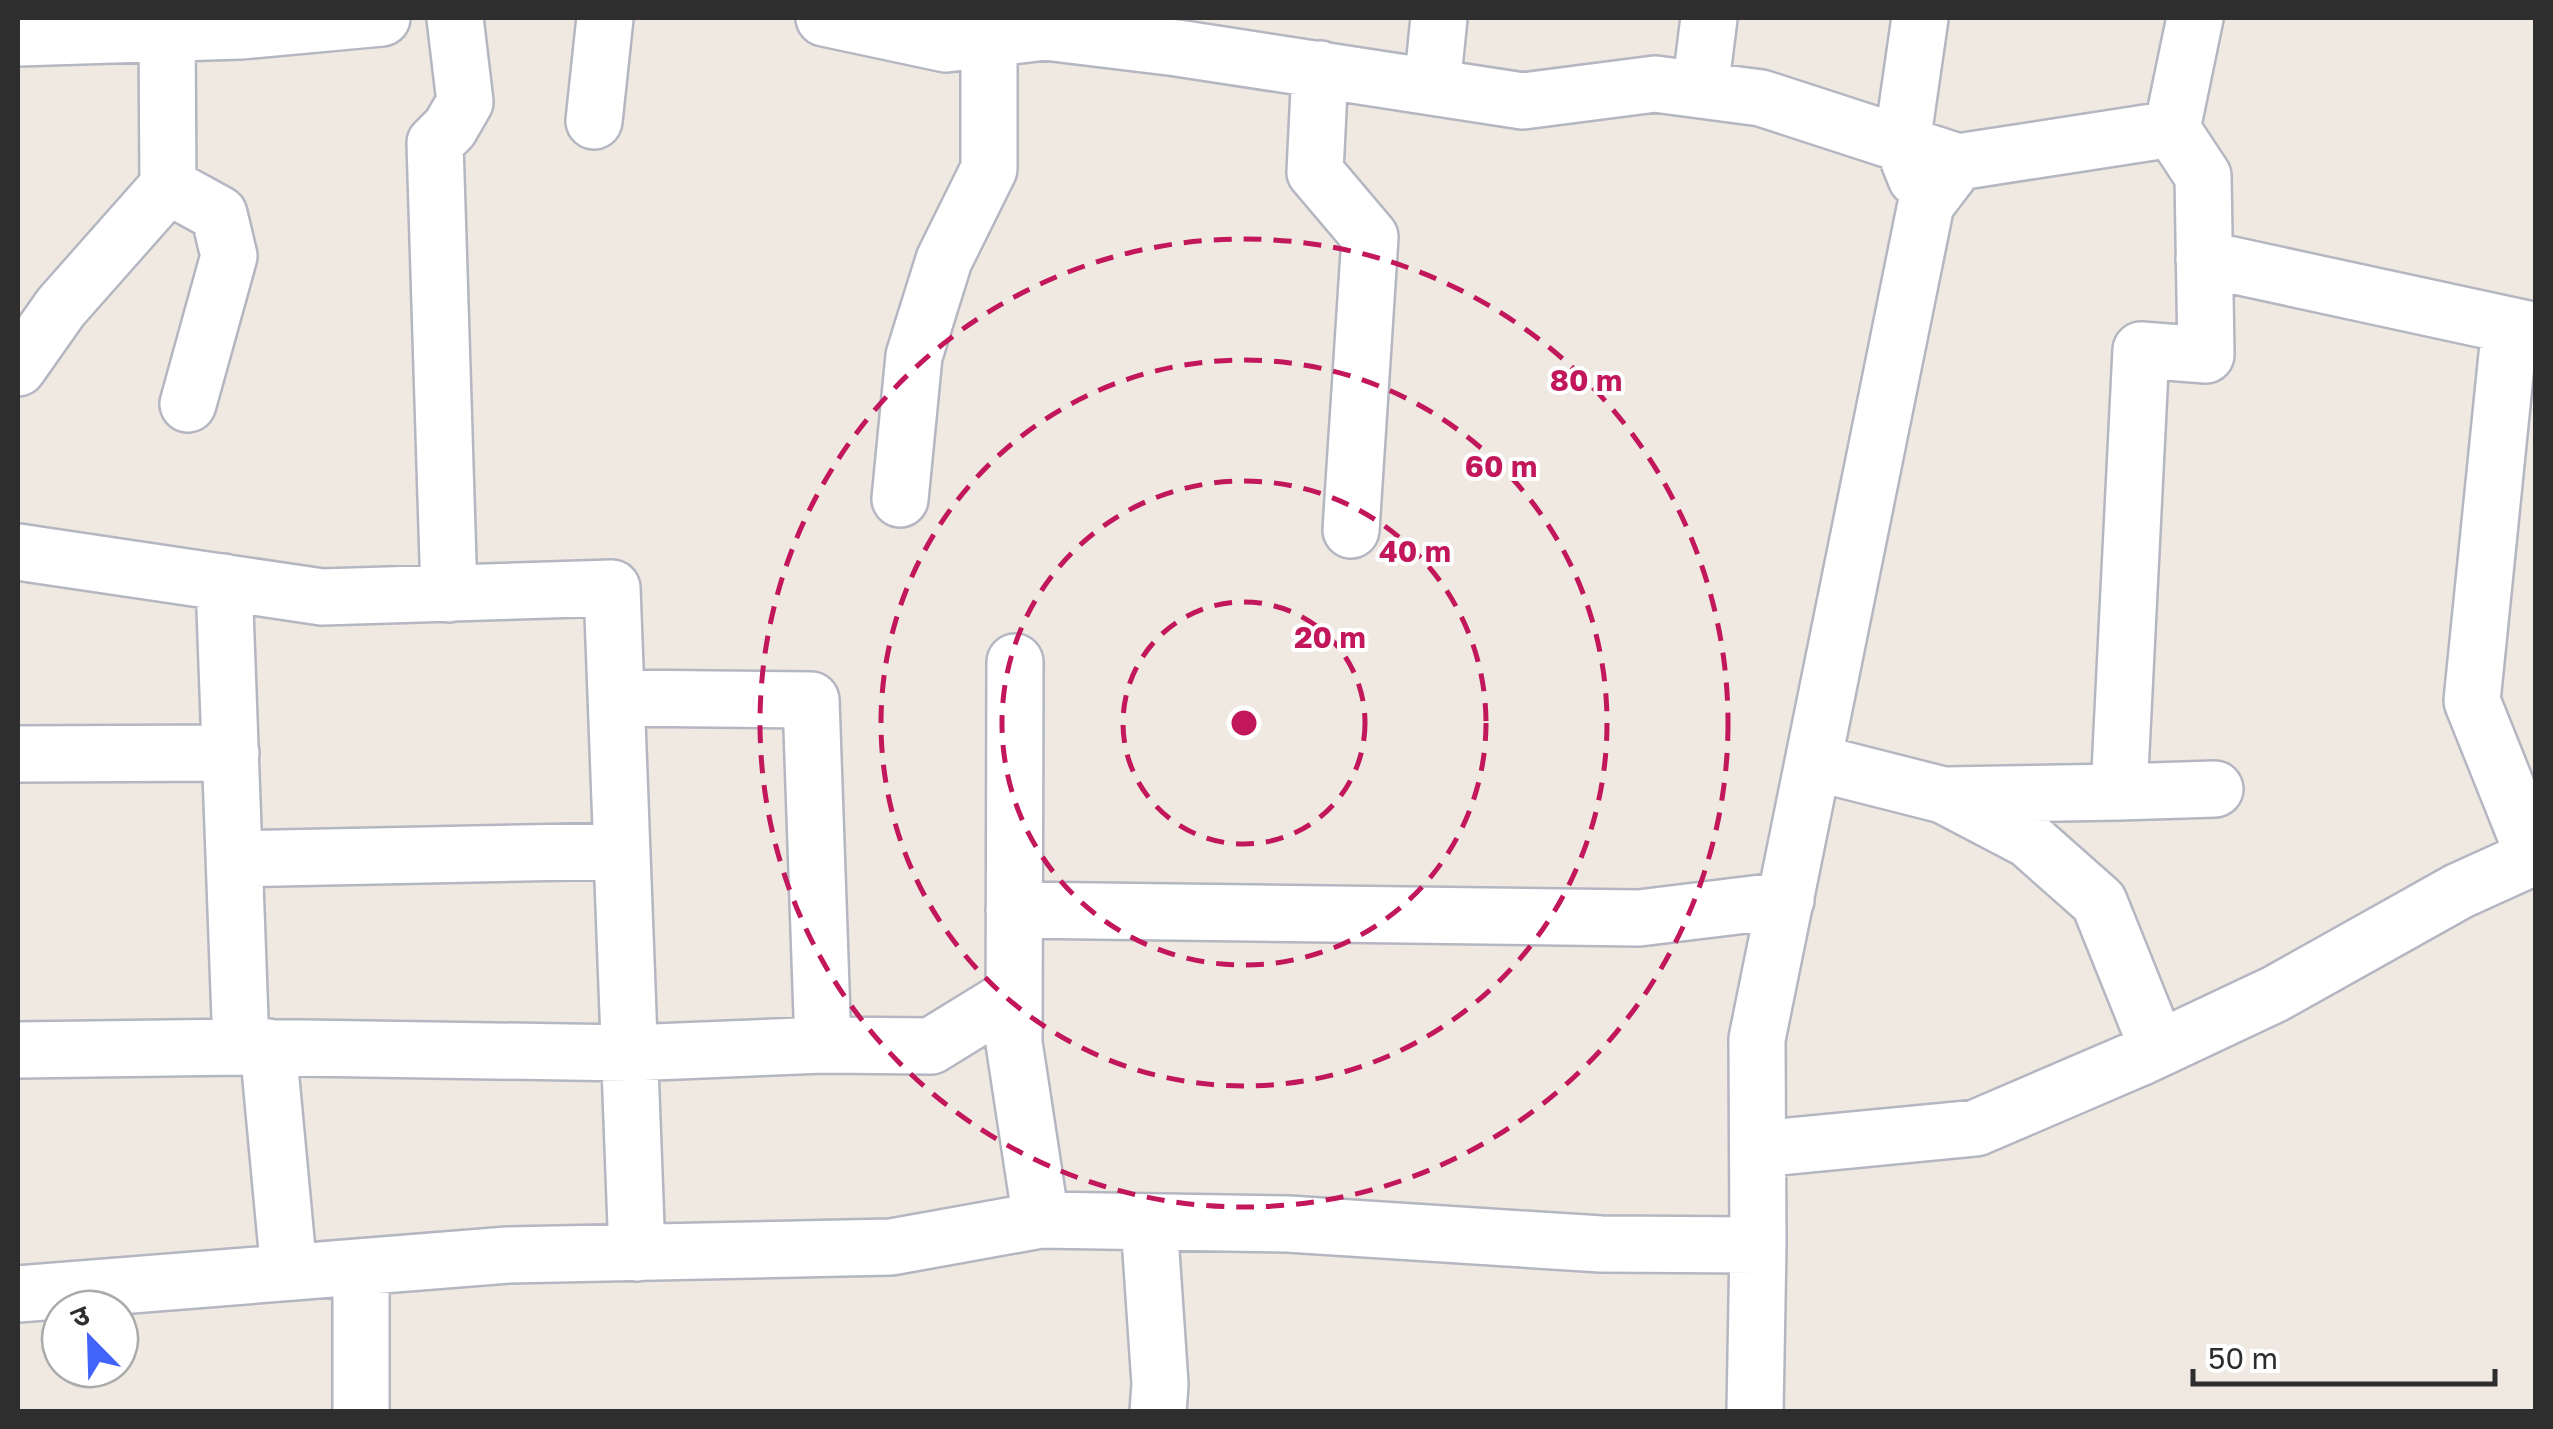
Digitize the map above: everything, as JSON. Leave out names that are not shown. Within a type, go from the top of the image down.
[{"type":"street","points":[[18,38],[241,31],[382,18]]},
{"type":"street","points":[[448,594],[435,143],[466,102],[455,18]]},
{"type":"street","points":[[594,121],[605,18]]},
{"type":"street","points":[[824,18],[946,44],[1046,32],[1524,101],[1654,84],[1761,98],[1902,143],[1942,183]]},
{"type":"street","points":[[1432,86],[1439,18]]},
{"type":"street","points":[[1700,90],[1709,18]]},
{"type":"street","points":[[1902,143],[1920,18]]},
{"type":"street","points":[[2119,792],[2141,350],[2206,355],[2203,176],[2172,129],[2195,18]]},
{"type":"street","points":[[18,368],[61,307],[168,186],[167,34]]},
{"type":"street","points":[[900,500],[914,356],[944,260],[989,169],[989,39]]},
{"type":"street","points":[[1320,70],[1315,172],[1370,237],[1350,530]]},
{"type":"street","points":[[1942,183],[2172,129]]},
{"type":"street","points":[[1754,1412],[1757,1040],[1813,762],[1942,183]]},
{"type":"street","points":[[168,186],[220,214],[229,256],[188,404]]},
{"type":"street","points":[[1758,1149],[1976,1128],[2274,994],[2459,891],[2535,856],[2472,701],[2523,328],[2204,258]]},
{"type":"street","points":[[18,552],[322,597],[612,588],[638,1252]]},
{"type":"street","points":[[224,582],[235,859],[254,1047],[289,1272]]},
{"type":"street","points":[[1015,662],[1014,1043],[1041,1220]]},
{"type":"street","points":[[617,698],[811,700],[823,1045]]},
{"type":"street","points":[[18,754],[231,753]]},
{"type":"street","points":[[1813,762],[1942,794],[2028,840],[2098,902],[2158,1049]]},
{"type":"street","points":[[1942,794],[2216,789]]},
{"type":"street","points":[[235,859],[622,851]]},
{"type":"street","points":[[1014,910],[1639,918],[1786,900]]},
{"type":"street","points":[[18,1050],[254,1047],[630,1054],[823,1045],[931,1046],[1014,995]]},
{"type":"street","points":[[18,1294],[508,1255],[891,1248],[1041,1220],[1288,1224],[1601,1244],[1758,1246]]},
{"type":"street","points":[[1149,1222],[1160,1384],[1158,1412]]},
{"type":"street","points":[[361,1267],[361,1412]]}]
